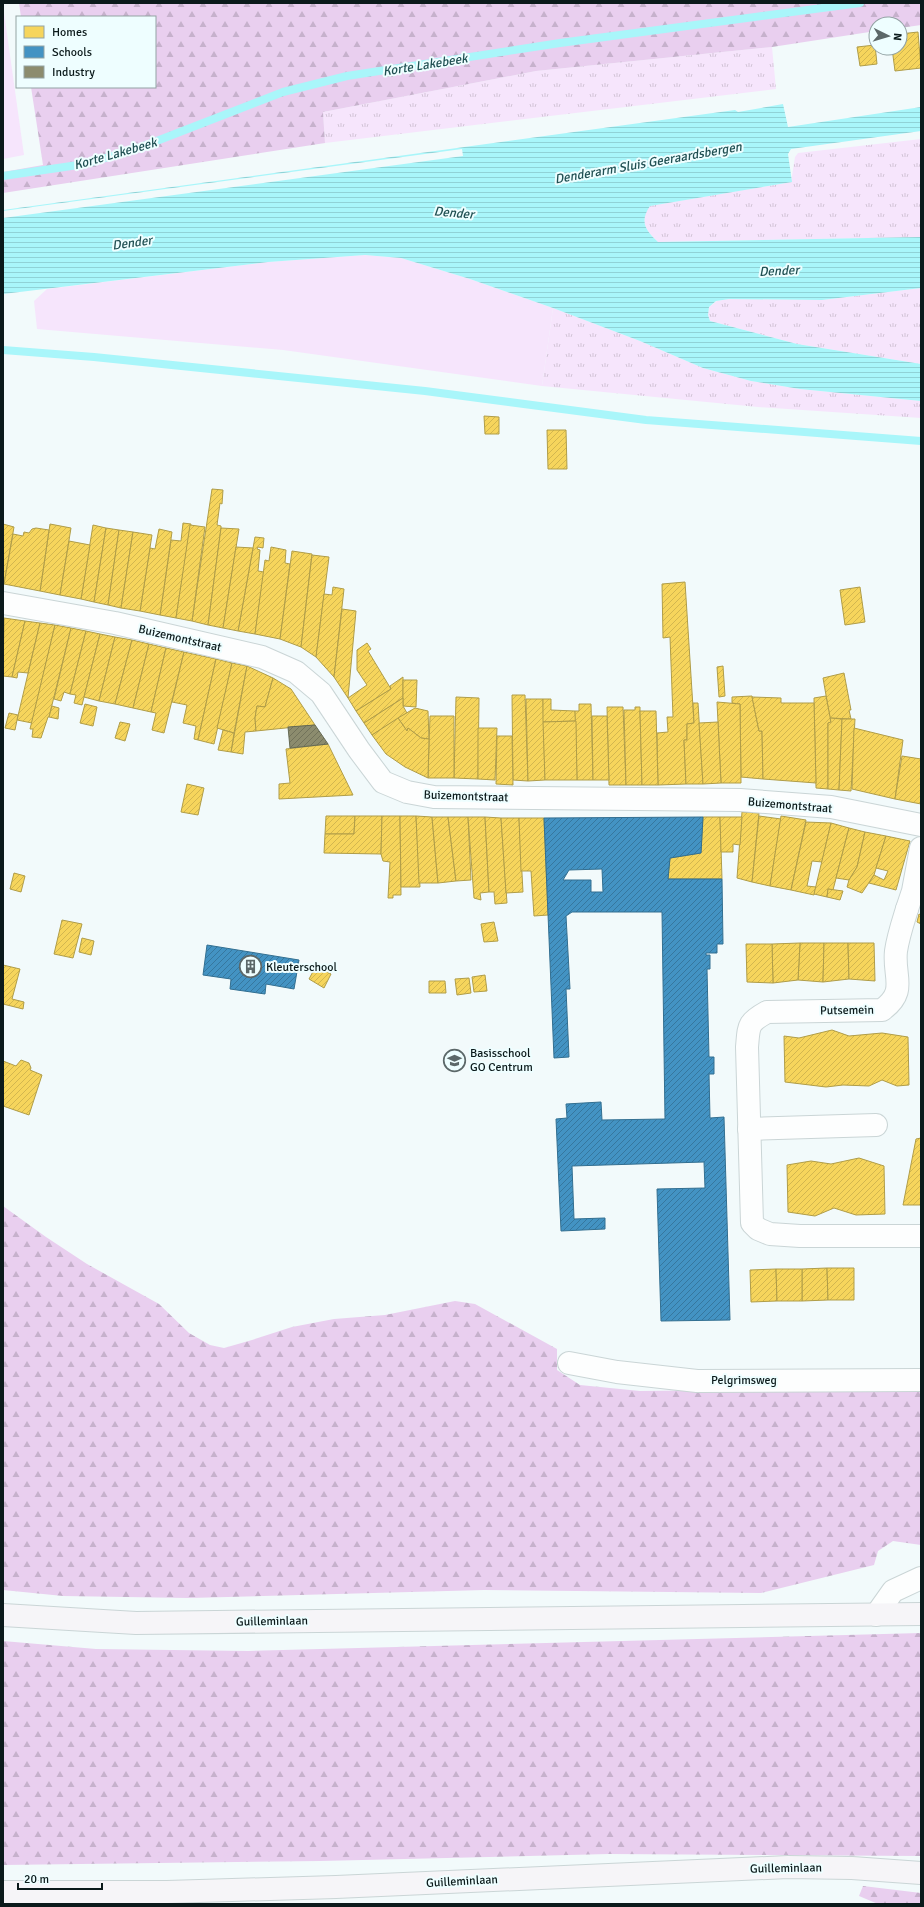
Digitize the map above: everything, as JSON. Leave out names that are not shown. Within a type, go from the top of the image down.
[{"type":"main road","name":"Guilleminlaan","points":[[3,1615],[136,1623],[921,1614]]},
{"type":"main road","name":"Guilleminlaan","points":[[3,1892],[167,1892],[336,1887],[788,1867],[852,1868],[921,1873]]},
{"type":"street","name":"Buizemontstraat","points":[[3,603],[115,623],[246,653],[262,657],[296,672],[321,693],[359,750],[384,782],[407,792],[434,797],[740,800],[831,807],[921,825]]},
{"type":"street","name":"Putsemein","points":[[921,848],[913,891],[896,952],[899,990],[895,998],[882,1010],[766,1012],[754,1019],[749,1027],[747,1047],[752,1223],[758,1229],[770,1234],[800,1236],[921,1236]]},
{"type":"street","points":[[749,1130],[876,1125]]},
{"type":"street","name":"Pelgrimsweg","points":[[569,1363],[617,1372],[697,1381],[921,1380]]},
{"type":"street","points":[[876,1615],[893,1591],[921,1578]]},
{"type":"green space","points":[[19,3],[921,3],[921,25],[908,27],[908,16],[868,16],[868,32],[772,47],[536,71],[323,112],[325,143],[3,193],[3,172],[43,165],[31,88],[156,88],[156,16],[21,16]]},
{"type":"green space","points":[[3,5],[24,155],[3,159]]},
{"type":"green space","points":[[772,47],[776,89],[325,143],[323,112],[536,71]]},
{"type":"green space","points":[[921,139],[921,237],[658,242],[645,226],[644,216],[649,206],[791,182],[795,157],[798,153]]},
{"type":"green space","points":[[365,255],[401,258],[470,279],[553,308],[542,386],[283,350],[37,329],[34,301],[47,289],[268,262]]},
{"type":"green space","points":[[921,288],[921,364],[797,344],[710,321],[708,315],[709,307],[717,301],[729,299],[822,300]]},
{"type":"green space","points":[[553,308],[640,341],[703,368],[751,381],[800,389],[921,401],[921,418],[758,407],[542,386]]},
{"type":"green space","points":[[3,1206],[87,1264],[159,1304],[189,1333],[210,1345],[224,1348],[292,1327],[334,1319],[385,1315],[455,1301],[475,1304],[557,1349],[557,1370],[580,1385],[640,1391],[921,1388],[921,1545],[893,1541],[878,1551],[874,1565],[761,1593],[484,1590],[189,1598],[63,1596],[3,1590]]},
{"type":"green space","points":[[921,1633],[921,1856],[609,1854],[320,1861],[3,1865],[3,1641],[96,1649],[248,1651]]},
{"type":"green space","points":[[863,1886],[921,1893],[921,1904],[878,1904],[859,1896]]},
{"type":"water","points":[[783,104],[788,127],[921,107],[921,131],[791,149],[788,154],[792,182],[650,206],[645,217],[645,226],[658,242],[921,237],[921,288],[822,300],[729,299],[716,301],[709,307],[708,315],[710,321],[797,344],[921,364],[921,401],[800,389],[751,381],[703,368],[640,341],[553,308],[470,279],[401,258],[365,255],[268,262],[3,294],[3,210],[735,110],[738,112]]},
{"type":"pier","points":[[462,149],[463,156],[3,218],[3,211]]},
{"type":"building: Homes","points":[[918,32],[921,68],[895,71],[893,56],[908,56],[908,33]]},
{"type":"building: Homes","points":[[868,46],[868,56],[876,56],[877,64],[860,66],[857,47]]},
{"type":"building: Homes","points":[[484,416],[499,417],[499,434],[485,434]]},
{"type":"building: Homes","points":[[547,430],[566,430],[567,469],[548,469]]},
{"type":"building: Homes","points":[[212,489],[223,490],[222,504],[220,503],[217,525],[221,526],[221,528],[208,625],[192,621]]},
{"type":"building: Homes","points":[[183,523],[191,524],[176,618],[160,615],[171,540],[181,541]]},
{"type":"building: Homes","points":[[3,524],[14,527],[4,584],[3,584]]},
{"type":"building: Homes","points":[[50,524],[71,528],[60,595],[40,591]]},
{"type":"building: Homes","points":[[93,525],[106,528],[94,602],[81,599]]},
{"type":"building: Homes","points":[[190,525],[205,527],[192,621],[176,618]]},
{"type":"building: Homes","points":[[36,528],[49,530],[40,591],[4,584],[13,534],[23,536],[24,532],[29,533],[32,529]]},
{"type":"building: Homes","points":[[106,528],[119,530],[108,605],[94,602]]},
{"type":"building: Homes","points":[[221,528],[239,529],[223,628],[208,625]]},
{"type":"building: Homes","points":[[159,529],[172,532],[160,615],[140,611],[150,548],[155,549]]},
{"type":"building: Homes","points":[[119,530],[133,532],[121,608],[108,605]]},
{"type":"building: Homes","points":[[133,532],[152,535],[140,611],[121,608]]},
{"type":"building: Homes","points":[[255,537],[264,538],[263,548],[258,547],[257,549],[260,550],[258,571],[264,572],[255,634],[238,631]]},
{"type":"building: Homes","points":[[69,541],[90,545],[81,599],[60,595]]},
{"type":"building: Homes","points":[[236,547],[253,548],[238,631],[223,628]]},
{"type":"building: Homes","points":[[271,547],[286,550],[285,563],[290,564],[280,639],[255,634],[265,560],[269,561]]},
{"type":"building: Homes","points":[[292,551],[312,554],[301,647],[280,639]]},
{"type":"building: Homes","points":[[312,555],[329,557],[316,657],[301,647]]},
{"type":"building: Homes","points":[[685,582],[694,723],[687,724],[687,740],[684,740],[686,784],[658,785],[657,733],[668,732],[667,717],[673,717],[670,637],[663,638],[662,584]]},
{"type":"building: Homes","points":[[333,587],[344,589],[334,677],[316,657],[324,594],[332,595]]},
{"type":"building: Homes","points":[[860,587],[865,622],[845,625],[840,590]]},
{"type":"building: Homes","points":[[342,609],[356,611],[348,698],[334,677]]},
{"type":"building: Homes","points":[[4,618],[25,621],[12,677],[3,676]]},
{"type":"building: Homes","points":[[25,621],[40,623],[28,673],[18,672],[17,678],[12,677]]},
{"type":"building: Homes","points":[[40,623],[55,625],[32,723],[17,720]]},
{"type":"building: Homes","points":[[55,625],[71,628],[49,717],[41,738],[32,737],[33,729],[30,729]]},
{"type":"building: Homes","points":[[71,628],[86,631],[70,694],[64,692],[61,701],[54,699]]},
{"type":"building: Homes","points":[[86,631],[100,634],[82,705],[74,703],[76,695],[70,694]]},
{"type":"building: Homes","points":[[100,634],[115,637],[99,701],[84,697]]},
{"type":"building: Homes","points":[[115,637],[132,640],[115,704],[99,701]]},
{"type":"building: Homes","points":[[132,640],[149,644],[133,708],[115,704]]},
{"type":"building: Homes","points":[[367,643],[371,649],[368,651],[391,689],[356,711],[348,698],[367,685],[357,670],[357,650]]},
{"type":"building: Homes","points":[[149,644],[166,648],[151,712],[133,708]]},
{"type":"building: Homes","points":[[166,648],[184,652],[164,733],[152,730],[156,713],[151,712]]},
{"type":"building: Homes","points":[[184,652],[216,659],[198,740],[194,739],[196,726],[183,723],[187,705],[172,702]]},
{"type":"building: Homes","points":[[216,659],[232,663],[214,744],[198,740]]},
{"type":"building: Homes","points":[[232,663],[247,666],[234,733],[217,728]]},
{"type":"building: Homes","points":[[247,666],[273,678],[265,707],[257,706],[255,718],[256,731],[245,732],[243,754],[231,752]]},
{"type":"building: Homes","points":[[723,666],[725,696],[719,697],[717,667]]},
{"type":"building: Homes","points":[[844,673],[851,710],[849,710],[851,719],[830,718],[823,678]]},
{"type":"building: Homes","points":[[403,677],[403,698],[364,723],[356,711],[391,689],[390,686]]},
{"type":"building: Homes","points":[[273,678],[291,689],[315,725],[256,731],[255,718],[257,706],[265,707]]},
{"type":"building: Homes","points":[[403,680],[417,680],[416,707],[403,706]]},
{"type":"building: Homes","points":[[512,695],[525,695],[528,781],[513,780]]},
{"type":"building: Homes","points":[[752,696],[759,731],[762,731],[763,779],[741,777],[740,704],[732,703],[732,697]]},
{"type":"building: Homes","points":[[826,696],[831,722],[828,723],[828,789],[816,788],[814,698]]},
{"type":"building: Homes","points":[[456,697],[479,698],[478,779],[454,778]]},
{"type":"building: Homes","points":[[752,697],[781,698],[781,703],[814,703],[816,783],[763,779],[762,731],[759,731]]},
{"type":"building: Homes","points":[[403,698],[403,706],[407,713],[372,735],[364,723]]},
{"type":"building: Homes","points":[[526,699],[543,699],[545,780],[528,781]]},
{"type":"building: Homes","points":[[543,699],[551,699],[551,710],[575,711],[576,721],[543,722]]},
{"type":"building: Homes","points":[[717,702],[740,704],[741,783],[721,783]]},
{"type":"building: Homes","points":[[693,703],[698,703],[703,784],[686,784],[684,740],[687,740],[687,724],[694,723]]},
{"type":"building: Homes","points":[[85,704],[97,707],[93,726],[80,723]]},
{"type":"building: Homes","points":[[579,704],[591,704],[593,780],[577,780],[575,711],[579,711]]},
{"type":"building: Homes","points":[[52,706],[59,708],[58,719],[49,717]]},
{"type":"building: Homes","points":[[607,707],[623,707],[626,785],[609,785]]},
{"type":"building: Homes","points":[[635,707],[640,707],[642,785],[626,785],[624,710],[635,710]]},
{"type":"building: Homes","points":[[415,708],[428,711],[429,739],[421,738],[408,728],[407,731],[398,718]]},
{"type":"building: Homes","points":[[640,711],[656,711],[658,785],[642,785]]},
{"type":"building: Homes","points":[[9,713],[18,715],[15,730],[5,728]]},
{"type":"building: Homes","points":[[430,716],[454,716],[454,778],[428,778]]},
{"type":"building: Homes","points":[[592,716],[607,716],[609,780],[593,780]]},
{"type":"building: Homes","points":[[398,718],[407,731],[408,728],[421,738],[429,739],[428,778],[405,767],[386,754],[372,735]]},
{"type":"building: Homes","points":[[830,718],[842,719],[839,790],[828,789],[828,723],[831,722]]},
{"type":"building: Homes","points":[[842,719],[855,719],[851,791],[839,790]]},
{"type":"building: Homes","points":[[576,721],[577,780],[545,780],[543,722]]},
{"type":"building: Homes","points":[[120,722],[130,724],[125,741],[115,738]]},
{"type":"building: Homes","points":[[718,722],[721,783],[703,784],[699,723]]},
{"type":"building: Homes","points":[[478,728],[497,728],[495,780],[478,779]]},
{"type":"building: Homes","points":[[854,728],[903,740],[895,799],[852,789]]},
{"type":"building: Homes","points":[[223,730],[234,733],[231,752],[218,750]]},
{"type":"building: Homes","points":[[497,736],[512,736],[513,785],[496,784]]},
{"type":"building: Homes","points":[[328,744],[353,795],[279,799],[279,784],[290,783],[286,749]]},
{"type":"building: Homes","points":[[902,756],[921,759],[921,804],[895,799]]},
{"type":"building: Homes","points":[[187,784],[204,788],[198,815],[181,812]]},
{"type":"building: Homes","points":[[742,812],[759,813],[752,882],[737,878]]},
{"type":"building: Homes","points":[[326,816],[355,816],[354,834],[325,834]]},
{"type":"building: Homes","points":[[355,816],[382,816],[381,854],[324,853],[325,834],[354,834]]},
{"type":"building: Homes","points":[[382,816],[400,816],[401,895],[393,895],[393,898],[388,898],[390,862],[383,861],[381,854]]},
{"type":"building: Homes","points":[[400,816],[416,816],[420,887],[401,887]]},
{"type":"building: Homes","points":[[416,816],[432,817],[438,883],[419,883]]},
{"type":"building: Homes","points":[[759,816],[781,819],[770,886],[752,882]]},
{"type":"building: Homes","points":[[781,816],[806,820],[791,890],[770,886]]},
{"type":"building: Homes","points":[[432,817],[448,817],[456,881],[438,883]]},
{"type":"building: Homes","points":[[448,817],[468,817],[471,880],[456,881]]},
{"type":"building: Homes","points":[[468,817],[485,817],[489,892],[480,893],[481,900],[474,898]]},
{"type":"building: Homes","points":[[485,817],[501,818],[507,903],[495,904],[494,892],[489,892]]},
{"type":"building: Homes","points":[[703,817],[720,817],[722,879],[668,879],[670,858],[701,853]]},
{"type":"building: Homes","points":[[720,817],[742,817],[740,845],[733,844],[733,852],[721,852]]},
{"type":"building: Homes","points":[[501,818],[519,818],[523,892],[506,893]]},
{"type":"building: Homes","points":[[519,818],[544,818],[548,915],[534,916],[531,871],[521,871]]},
{"type":"building: Homes","points":[[806,822],[831,823],[822,862],[812,861],[807,886],[816,887],[814,895],[791,890]]},
{"type":"building: Homes","points":[[831,823],[849,828],[833,890],[828,889],[827,897],[814,894]]},
{"type":"building: Homes","points":[[849,828],[865,832],[857,867],[849,880],[836,878]]},
{"type":"building: Homes","points":[[865,832],[886,836],[874,875],[862,893],[847,887],[849,880],[857,867]]},
{"type":"building: Homes","points":[[886,836],[910,841],[896,890],[869,883],[874,875],[884,880],[888,871],[876,868]]},
{"type":"building: Homes","points":[[14,873],[25,876],[21,892],[10,889]]},
{"type":"building: Homes","points":[[828,889],[843,891],[840,900],[827,897]]},
{"type":"building: Homes","points":[[919,914],[921,915],[921,924],[917,922]]},
{"type":"building: Homes","points":[[62,920],[82,924],[73,958],[54,954]]},
{"type":"building: Homes","points":[[494,922],[498,941],[484,942],[481,924]]},
{"type":"building: Homes","points":[[82,938],[94,941],[91,955],[79,952]]},
{"type":"building: Homes","points":[[800,943],[824,943],[823,982],[798,980]]},
{"type":"building: Homes","points":[[800,943],[798,980],[773,983],[772,944]]},
{"type":"building: Homes","points":[[824,943],[848,943],[849,979],[823,982]]},
{"type":"building: Homes","points":[[848,943],[874,943],[875,981],[849,979]]},
{"type":"building: Homes","points":[[746,944],[772,944],[773,983],[747,982]]},
{"type":"building: Homes","points":[[3,965],[20,969],[12,999],[24,1002],[23,1009],[3,1004]]},
{"type":"building: Homes","points":[[316,966],[331,974],[324,988],[309,979]]},
{"type":"building: Homes","points":[[485,975],[487,991],[474,992],[472,977]]},
{"type":"building: Homes","points":[[469,978],[471,993],[457,995],[455,979]]},
{"type":"building: Homes","points":[[429,981],[445,981],[446,993],[429,993]]},
{"type":"building: Homes","points":[[832,1030],[849,1036],[882,1033],[908,1037],[909,1085],[897,1086],[882,1080],[869,1086],[843,1085],[826,1087],[785,1082],[784,1036],[799,1038]]},
{"type":"building: Homes","points":[[21,1060],[29,1063],[31,1068],[30,1070],[42,1075],[29,1115],[3,1106],[3,1061],[16,1066]]},
{"type":"building: Homes","points":[[921,1138],[921,1205],[903,1205],[916,1139]]},
{"type":"building: Homes","points":[[859,1158],[884,1166],[885,1214],[856,1215],[834,1208],[815,1216],[788,1212],[787,1165],[811,1161],[831,1164]]},
{"type":"building: Homes","points":[[827,1268],[828,1300],[802,1301],[802,1269]]},
{"type":"building: Homes","points":[[827,1268],[854,1268],[854,1300],[828,1300]]},
{"type":"building: Homes","points":[[776,1269],[777,1301],[751,1302],[750,1270]]},
{"type":"building: Homes","points":[[776,1269],[802,1269],[802,1301],[777,1301]]},
{"type":"building: Schools","points":[[703,817],[701,853],[670,858],[668,879],[722,879],[723,944],[717,944],[717,953],[706,953],[706,955],[710,955],[710,969],[707,969],[709,1057],[714,1057],[714,1074],[709,1074],[710,1118],[724,1117],[730,1320],[661,1321],[657,1189],[705,1188],[704,1162],[572,1166],[574,1219],[605,1218],[605,1229],[561,1231],[556,1119],[567,1118],[566,1104],[601,1102],[602,1120],[665,1119],[662,912],[572,912],[566,916],[570,989],[566,989],[569,1057],[554,1058],[544,818]],"holes":[[[602,869],[603,892],[591,892],[591,880],[563,880],[569,870]]]},
{"type":"building: Schools","name":"Kleuterschool","points":[[207,945],[299,960],[294,989],[266,984],[265,994],[230,989],[231,979],[203,975]]},
{"type":"building: Industry","points":[[315,725],[328,744],[290,748],[288,727]]},
{"type":"waterway","name":"Korte Lakebeek","points":[[3,176],[85,164],[136,149],[283,92],[347,76],[560,43],[860,3]]},
{"type":"waterway","points":[[3,350],[94,357],[425,391],[646,420],[921,441]]},
{"type":"place","name":"Kleuterschool","points":[[251,967]]},
{"type":"place","name":"Basisschool GO Centrum","points":[[455,1060]]},
{"type":"water label","name":"Denderarm Sluis Geeraardsbergen","points":[[648,162]]},
{"type":"water label","name":"Dender","points":[[454,212]]},
{"type":"water label","name":"Dender","points":[[132,242]]},
{"type":"water label","name":"Dender","points":[[779,270]]}]
